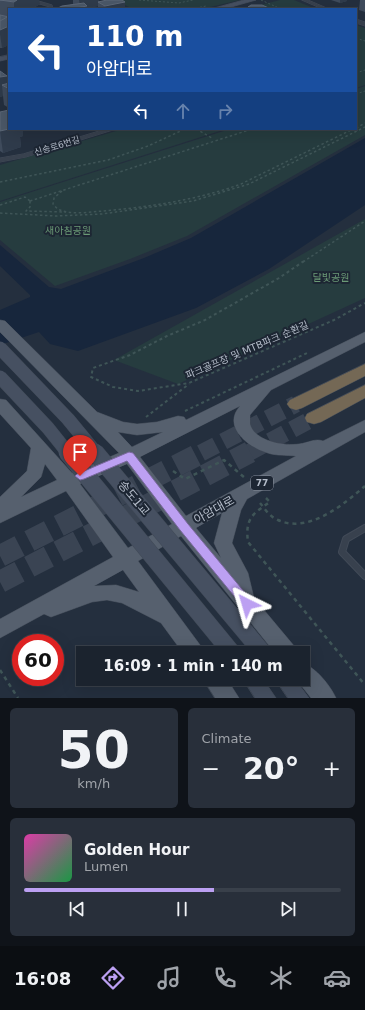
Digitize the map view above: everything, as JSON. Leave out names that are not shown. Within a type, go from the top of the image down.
[{"type":"highway","points":[[296,404],[365,369]]},
{"type":"highway","points":[[314,418],[365,391]]},
{"type":"main road","points":[[219,8],[253,0]]},
{"type":"main road","points":[[0,324],[124,448],[184,527],[282,646]]},
{"type":"main road","points":[[0,516],[68,482],[129,456],[236,400],[365,336]]},
{"type":"main road","name":"송도1교","points":[[0,348],[68,419],[257,646]]},
{"type":"main road","name":"송도1교","points":[[0,377],[48,428],[226,646]]},
{"type":"main road","points":[[268,384],[242,414],[242,426],[252,439],[270,448],[298,450],[339,440]]},
{"type":"main road","points":[[78,403],[99,418],[128,430],[138,431],[157,429],[236,400]]},
{"type":"main road","points":[[0,404],[68,482],[190,646]]},
{"type":"main road","name":"아암대로","points":[[7,625],[184,527],[242,487],[339,440],[365,425]]},
{"type":"main road","points":[[0,508],[35,473],[39,448]]},
{"type":"main road","points":[[242,487],[232,510],[223,543],[238,573],[247,604]]},
{"type":"main road","points":[[7,625],[98,593],[114,592],[141,601],[172,621]]},
{"type":"main road","points":[[310,680],[325,698]]},
{"type":"main road","points":[[219,686],[228,698]]},
{"type":"main road","points":[[257,686],[266,698]]},
{"type":"main road","points":[[290,686],[299,698]]},
{"type":"street","points":[[304,0],[324,8]]},
{"type":"street","name":"신송로6번길","points":[[0,160],[24,156],[110,130]]},
{"type":"lane","points":[[32,1],[47,4],[52,8]]},
{"type":"lane","points":[[365,528],[347,537],[343,543],[342,552],[365,576]]},
{"type":"path","points":[[139,0],[171,3],[193,0]]},
{"type":"path","points":[[260,0],[279,8]]},
{"type":"path","points":[[0,213],[56,216],[102,214],[148,209],[210,197],[249,184],[365,127]]},
{"type":"path","points":[[0,182],[74,168],[119,156],[143,148],[182,130]]},
{"type":"path","points":[[198,130],[212,138]]},
{"type":"path","points":[[30,201],[249,130]]},
{"type":"path","points":[[30,201],[30,207],[26,211],[70,212],[140,206],[222,190],[240,184],[351,130]]},
{"type":"path","points":[[62,190],[54,198],[53,204],[59,210],[70,212]]},
{"type":"path","points":[[0,205],[25,197],[30,201]]},
{"type":"path","name":"파크골프장 및 MTB파크 순환길","points":[[365,221],[279,278],[205,320],[167,336],[130,356],[93,368],[91,377],[112,387],[138,391],[190,383],[334,320],[365,303]]},
{"type":"path","points":[[181,413],[309,352]]},
{"type":"path","points":[[142,419],[190,383]]},
{"type":"path","points":[[173,471],[186,479],[224,460],[242,487]]},
{"type":"path","points":[[260,503],[277,520],[286,523],[317,520],[353,498],[365,486]]},
{"type":"path","points":[[266,498],[270,502],[249,518],[246,528],[248,542],[365,685]]},
{"type":"path","points":[[0,670],[18,698]]},
{"type":"green space","points":[[115,0],[240,0],[206,8],[131,8]]},
{"type":"green space","points":[[280,0],[294,0],[314,8],[255,8],[253,7]]},
{"type":"green space","points":[[357,25],[365,28],[365,85],[357,88]]},
{"type":"green space","name":"새아침공원","points":[[365,86],[365,135],[187,236],[130,259],[55,286],[0,240],[0,202],[227,130],[357,130],[357,89]]},
{"type":"green space","points":[[120,130],[223,130],[0,201],[0,165]]},
{"type":"green space","name":"달빛공원","points":[[365,219],[365,298],[178,384],[114,360]]},
{"type":"water","points":[[365,138],[365,205],[269,269],[196,308],[78,351],[50,344],[39,332],[0,345],[0,310],[30,297],[30,295],[0,266],[0,245],[49,287],[61,289],[144,258],[191,238]]},
{"type":"building","points":[[0,0],[17,0],[14,2]]},
{"type":"building","points":[[107,0],[122,0],[125,2],[105,6],[98,2]]},
{"type":"building","points":[[84,3],[87,6],[76,8],[58,8],[62,6]]},
{"type":"building","points":[[251,5],[262,5],[269,8],[255,8],[248,7]]},
{"type":"building","points":[[0,15],[8,17],[8,17],[0,21]]},
{"type":"building","points":[[8,17],[8,26],[0,30],[0,21]]},
{"type":"building","points":[[0,71],[7,76],[0,77]]},
{"type":"building","points":[[8,83],[8,88],[2,85]]},
{"type":"building","points":[[8,110],[8,129],[0,131],[0,112]]},
{"type":"tunnel","points":[[201,453],[296,404]]},
{"type":"tunnel","points":[[248,453],[314,418]]},
{"type":"tunnel","points":[[0,556],[203,452]]},
{"type":"tunnel","points":[[0,582],[250,452]]},
{"type":"route","points":[[80,476],[129,456],[184,527],[247,604]]}]
